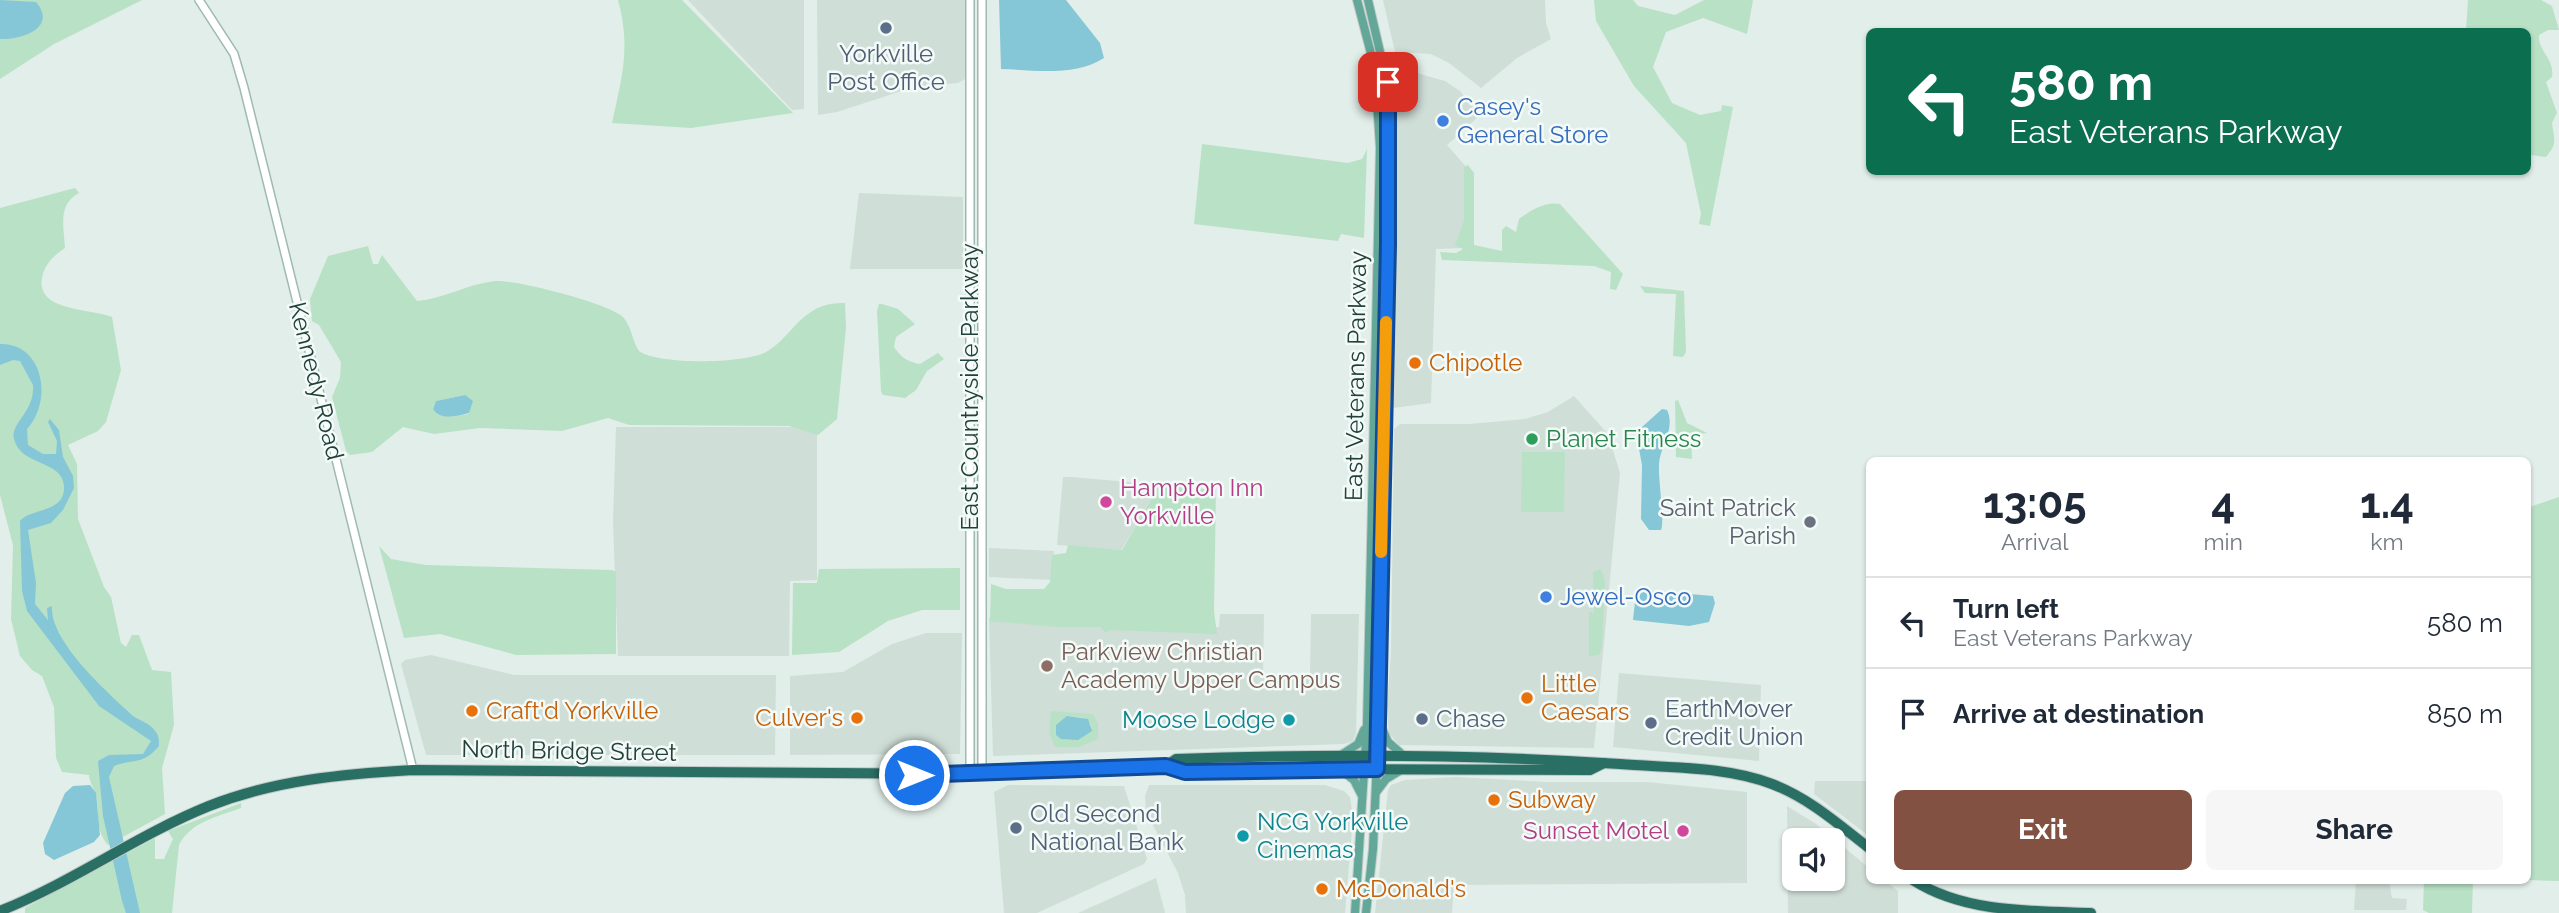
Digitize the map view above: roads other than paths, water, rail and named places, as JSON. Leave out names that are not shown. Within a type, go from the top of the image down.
[{"type":"highway","name":"North Bridge Street","points":[[1166,766],[1176,759],[1339,755],[1500,756],[1591,760],[1716,772],[1770,783],[1814,806],[1866,846]]},
{"type":"highway","name":"North Bridge Street","points":[[0,911],[141,838],[211,806],[252,791],[314,778],[413,770],[982,774],[1166,766],[1185,772],[1338,769],[1590,770],[1604,763]]},
{"type":"highway","points":[[1920,884],[1942,896],[1984,907],[2091,913]]},
{"type":"main road","name":"East Veterans Parkway","points":[[1355,913],[1367,724],[1380,119],[1375,69],[1357,0]]},
{"type":"main road","name":"East Veterans Parkway","points":[[1366,913],[1380,722],[1389,110],[1380,42],[1368,0]]},
{"type":"main road","points":[[1380,722],[1388,742],[1404,756]]},
{"type":"main road","points":[[1339,755],[1358,744],[1367,724]]},
{"type":"main road","points":[[1338,769],[1354,780],[1363,799]]},
{"type":"main road","points":[[1376,794],[1386,779],[1404,769]]},
{"type":"street","name":"Kennedy Road","points":[[199,0],[234,54],[244,88],[413,770]]},
{"type":"street","name":"East Countryside Parkway","points":[[970,0],[970,774]]},
{"type":"street","name":"East Countryside Parkway","points":[[982,0],[982,774]]},
{"type":"street","points":[[970,346],[982,346]]},
{"type":"street","points":[[970,443],[982,443]]},
{"type":"water","points":[[0,0],[36,2],[42,11],[43,19],[40,25],[26,35],[0,39]]},
{"type":"water","points":[[999,0],[1066,0],[1100,43],[1104,58],[1093,64],[1067,70],[1001,69]]},
{"type":"water","points":[[0,344],[15,346],[26,353],[35,363],[40,376],[40,404],[27,429],[28,445],[43,454],[56,454],[57,441],[48,422],[50,419],[59,430],[63,457],[73,476],[74,488],[63,510],[51,523],[28,530],[36,583],[35,604],[48,620],[47,608],[52,606],[60,635],[82,666],[133,716],[153,728],[158,738],[159,746],[148,756],[114,766],[109,777],[140,913],[126,913],[122,901],[103,816],[98,761],[109,755],[143,754],[151,741],[99,706],[27,611],[22,591],[20,521],[59,502],[64,488],[58,472],[25,455],[14,439],[16,428],[30,403],[33,385],[20,361],[13,360],[0,365]]},
{"type":"water","points":[[465,395],[473,401],[469,413],[445,416],[433,409],[436,401]]},
{"type":"water","points":[[1662,409],[1667,410],[1670,424],[1659,464],[1662,525],[1661,530],[1649,530],[1641,519],[1642,465],[1637,438],[1642,427]]},
{"type":"water","points":[[1642,590],[1713,596],[1715,603],[1709,622],[1689,626],[1633,620],[1636,593]]},
{"type":"water","points":[[1067,716],[1088,719],[1092,731],[1078,740],[1061,739],[1056,735],[1056,725]]},
{"type":"water","points":[[90,785],[96,793],[100,835],[94,842],[54,860],[45,854],[43,843],[65,793],[73,786]]},
{"type":"place","name":"Yorkville Post Office","points":[[886,28]]},
{"type":"place","name":"Casey's General Store","points":[[1443,121]]},
{"type":"place","name":"Chipotle","points":[[1415,363]]},
{"type":"place","name":"Planet Fitness","points":[[1532,439]]},
{"type":"place","name":"Hampton Inn Yorkville","points":[[1106,502]]},
{"type":"place","name":"Saint Patrick Parish","points":[[1810,522]]},
{"type":"place","name":"Jewel-Osco","points":[[1546,597]]},
{"type":"place","name":"Parkview Christian Academy Upper Campus","points":[[1047,666]]},
{"type":"place","name":"Little Caesars","points":[[1527,698]]},
{"type":"place","name":"Craft'd Yorkville","points":[[472,711]]},
{"type":"place","name":"Culver's","points":[[857,718]]},
{"type":"place","name":"Chase","points":[[1422,719]]},
{"type":"place","name":"Moose Lodge","points":[[1289,720]]},
{"type":"place","name":"EarthMover Credit Union","points":[[1651,723]]},
{"type":"place","name":"Subway","points":[[1494,800]]},
{"type":"place","name":"Old Second National Bank","points":[[1016,828]]},
{"type":"place","name":"Sunset Motel","points":[[1683,831]]},
{"type":"place","name":"NCG Yorkville Cinemas","points":[[1243,836]]},
{"type":"place","name":"McDonald's","points":[[1322,889]]}]
